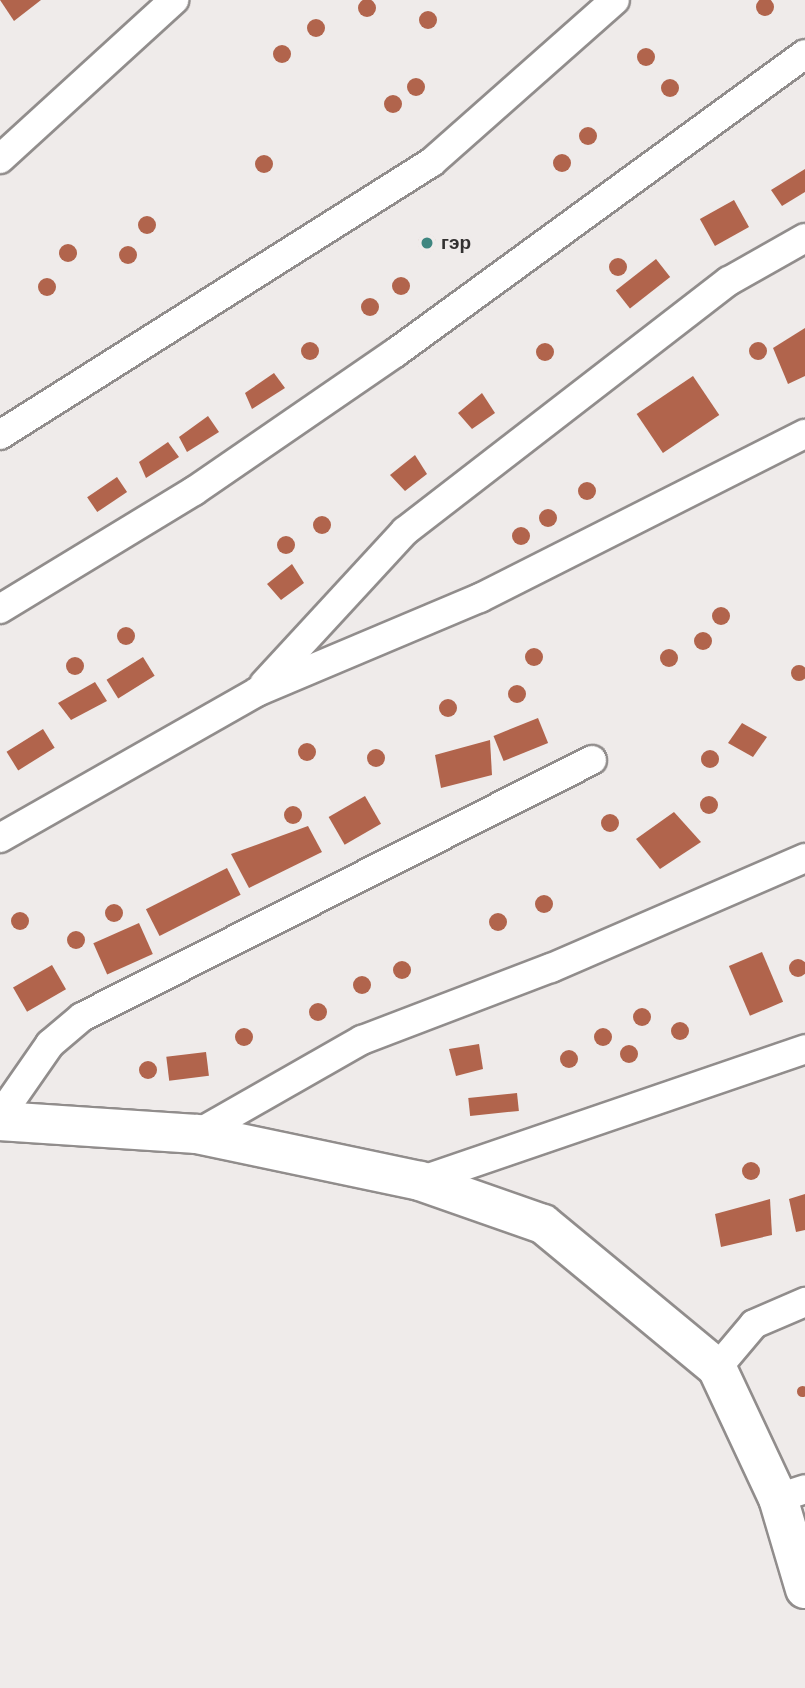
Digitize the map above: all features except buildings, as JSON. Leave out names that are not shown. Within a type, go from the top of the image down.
[{"type":"street","points":[[0,159],[174,0]]},
{"type":"street","points":[[0,435],[432,162],[615,0]]},
{"type":"street","points":[[0,609],[194,491],[395,353],[805,54]]},
{"type":"street","points":[[257,692],[405,531],[729,281],[805,238]]},
{"type":"street","points":[[0,838],[257,692],[480,598],[805,434]]},
{"type":"street","points":[[592,760],[82,1017],[50,1044],[0,1119],[197,1134],[420,1181],[542,1224],[717,1368],[791,1493],[805,1588]]},
{"type":"street","points":[[197,1134],[362,1040],[551,968],[805,858]]},
{"type":"street","points":[[420,1181],[805,1049]]},
{"type":"street","points":[[717,1368],[754,1324],[805,1302]]},
{"type":"place","name":"гэр","points":[[427,243]]}]
